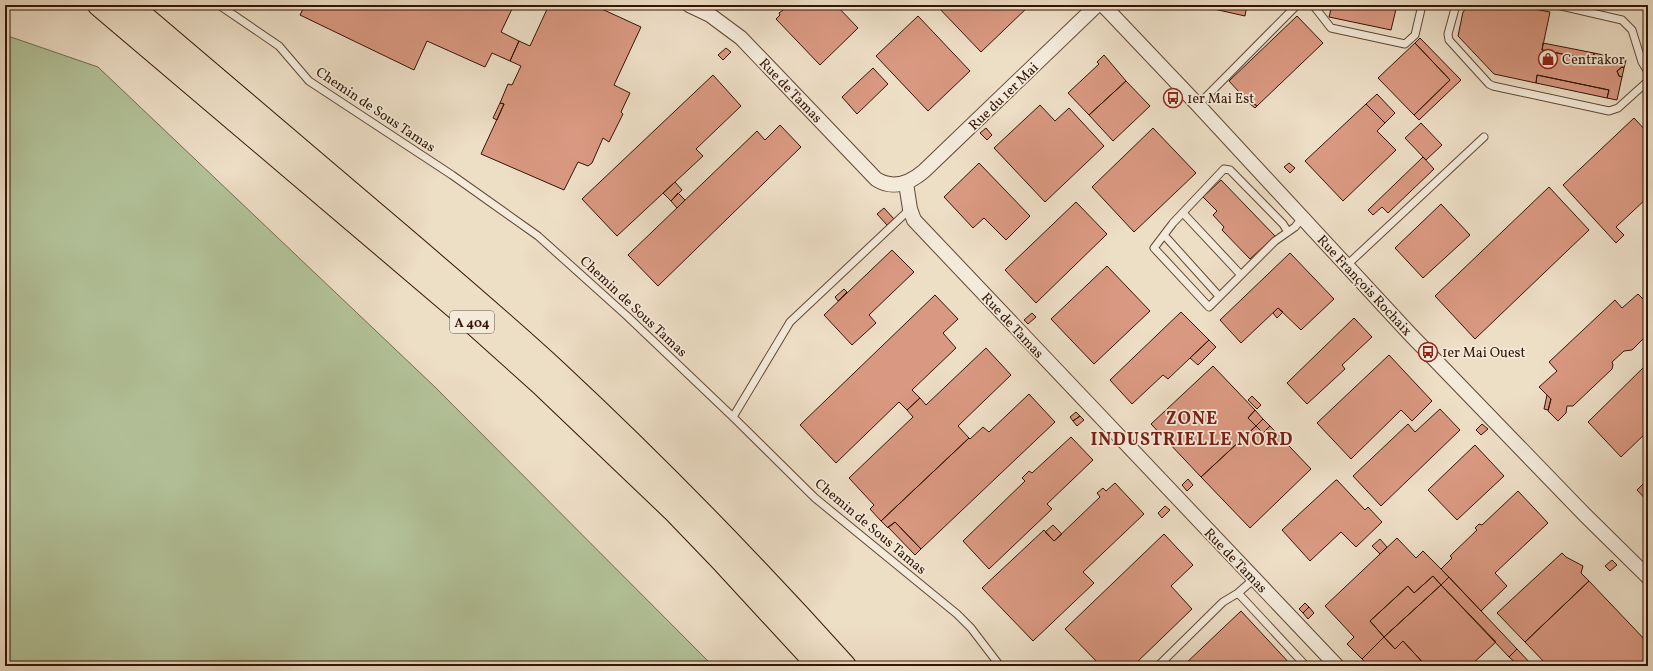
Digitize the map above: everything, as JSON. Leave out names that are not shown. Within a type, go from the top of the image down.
[{"type":"highway","name":"A 404","points":[[99,5],[445,299],[541,384],[673,510],[733,572],[819,666]]},
{"type":"highway","name":"A 404","points":[[130,5],[483,305],[556,372],[637,447],[794,608],[845,666]]},
{"type":"street","name":"Rue de Tamas","points":[[689,5],[710,15],[741,38],[876,179],[883,184],[893,185],[906,183],[910,209],[914,220],[1337,666]]},
{"type":"street","name":"Rue du 1er Mai","points":[[906,183],[924,171],[1097,5]]},
{"type":"street","name":"Rue François Rochaix","points":[[1103,5],[1198,105],[1409,333],[1585,515],[1648,577]]},
{"type":"lane","name":"Chemin de Sous Tamas","points":[[218,5],[279,46],[309,81],[452,175],[538,236],[627,316],[815,498],[957,614],[971,628],[1000,666]]},
{"type":"lane","points":[[1198,105],[1297,5]]},
{"type":"lane","points":[[1313,5],[1331,28],[1405,44],[1410,41],[1414,35],[1422,5]]},
{"type":"lane","points":[[1456,5],[1448,34],[1450,42],[1487,83],[1493,86],[1609,111],[1618,108],[1648,81]]},
{"type":"lane","points":[[1557,5],[1622,20],[1632,30],[1642,62],[1648,72]]},
{"type":"lane","points":[[1346,265],[1484,137]]},
{"type":"lane","points":[[1288,232],[1283,224],[1230,170],[1224,169],[1183,213],[1154,248],[1209,307],[1275,242],[1295,227],[1302,218]]},
{"type":"lane","points":[[733,417],[790,322],[910,209]]},
{"type":"lane","points":[[1183,213],[1241,275]]},
{"type":"lane","points":[[1164,235],[1219,296]]},
{"type":"lane","points":[[1158,666],[1223,602],[1238,593],[1254,579]]},
{"type":"lane","points":[[1238,593],[1306,666]]},
{"type":"green space","points":[[5,35],[98,67],[435,387],[713,666],[5,666]]},
{"type":"building","points":[[305,5],[503,5],[512,9],[501,32],[519,41],[510,61],[492,53],[485,67],[427,41],[414,70],[300,15]]},
{"type":"building","points":[[549,5],[593,5],[641,27],[614,85],[630,93],[621,112],[623,114],[609,142],[603,138],[592,163],[588,166],[578,162],[564,190],[481,154],[504,104],[500,103],[508,84],[512,85],[521,66],[510,61],[519,41],[530,46]]},
{"type":"building","points":[[716,5],[722,5],[722,9],[716,8]]},
{"type":"building","points":[[790,5],[836,5],[858,28],[820,65],[776,19],[780,15],[779,13]]},
{"type":"building","points":[[936,5],[1030,5],[981,52]]},
{"type":"building","points":[[1205,5],[1247,5],[1245,16],[1205,7]]},
{"type":"building","points":[[1332,5],[1397,5],[1391,30],[1329,17]]},
{"type":"building","points":[[1469,5],[1514,5],[1550,12],[1542,50],[1593,60],[1594,53],[1626,60],[1624,68],[1622,67],[1617,71],[1619,76],[1622,77],[1617,100],[1607,98],[1609,90],[1537,75],[1536,83],[1494,74],[1458,36],[1463,12]]},
{"type":"building","points":[[918,16],[970,71],[928,111],[876,56]]},
{"type":"building","points":[[1297,16],[1323,43],[1257,106],[1252,102],[1250,104],[1229,81]]},
{"type":"building","points":[[1420,38],[1461,80],[1419,120],[1414,115],[1450,80],[1415,43]]},
{"type":"building","points":[[1415,43],[1450,80],[1414,115],[1378,78]]},
{"type":"building","points":[[1543,43],[1594,53],[1593,60],[1542,50]]},
{"type":"building","points":[[726,48],[731,52],[723,60],[718,55]]},
{"type":"building","points":[[1104,55],[1126,81],[1089,115],[1068,93],[1099,64],[1097,62]]},
{"type":"building","points":[[1622,67],[1624,68],[1622,77],[1619,76],[1617,71]]},
{"type":"building","points":[[873,68],[888,84],[857,114],[842,97]]},
{"type":"building","points":[[713,75],[741,106],[696,149],[703,156],[617,236],[582,199]]},
{"type":"building","points":[[1537,75],[1609,90],[1607,98],[1536,83]]},
{"type":"building","points":[[1126,81],[1150,106],[1113,141],[1089,115]]},
{"type":"building","points":[[1377,94],[1395,113],[1385,123],[1366,104]]},
{"type":"building","points":[[1252,102],[1257,106],[1255,108],[1250,104]]},
{"type":"building","points":[[500,103],[504,104],[497,120],[493,118]]},
{"type":"building","points":[[1366,104],[1385,123],[1377,131],[1396,150],[1343,201],[1305,161]]},
{"type":"building","points":[[1040,105],[1055,121],[1069,108],[1104,146],[1045,202],[994,148]]},
{"type":"building","points":[[1634,118],[1648,133],[1648,197],[1616,227],[1624,235],[1616,243],[1563,185]]},
{"type":"building","points":[[1421,123],[1442,145],[1426,160],[1405,138]]},
{"type":"building","points":[[780,125],[801,147],[658,286],[628,255],[757,131],[765,140]]},
{"type":"building","points":[[986,128],[992,135],[987,140],[980,133]]},
{"type":"building","points":[[1153,128],[1196,173],[1134,232],[1092,187]]},
{"type":"building","points":[[1423,157],[1434,169],[1388,213],[1382,207],[1373,215],[1368,210]]},
{"type":"building","points":[[979,163],[1030,216],[1006,240],[984,218],[973,228],[944,197]]},
{"type":"building","points":[[1289,163],[1295,168],[1290,173],[1284,167]]},
{"type":"building","points":[[1221,180],[1275,236],[1250,259],[1222,230],[1224,227],[1213,215],[1217,211],[1203,197]]},
{"type":"building","points":[[675,182],[682,190],[671,201],[663,193]]},
{"type":"building","points":[[1549,187],[1589,230],[1475,339],[1435,296]]},
{"type":"building","points":[[678,193],[685,200],[677,208],[671,201]]},
{"type":"building","points":[[1076,202],[1107,234],[1036,303],[1005,270]]},
{"type":"building","points":[[1441,204],[1470,235],[1423,278],[1395,248]]},
{"type":"building","points":[[884,208],[894,219],[887,225],[877,214]]},
{"type":"building","points":[[892,250],[914,272],[869,315],[876,323],[852,345],[824,315]]},
{"type":"building","points":[[1290,253],[1334,299],[1301,330],[1278,308],[1241,343],[1220,320]]},
{"type":"building","points":[[1107,266],[1150,311],[1094,364],[1051,319]]},
{"type":"building","points":[[844,289],[847,292],[838,301],[835,297]]},
{"type":"building","points":[[1638,294],[1648,304],[1648,334],[1632,350],[1624,351],[1612,362],[1612,369],[1573,406],[1567,406],[1566,413],[1558,421],[1548,411],[1551,399],[1539,387],[1557,371],[1549,362],[1615,300],[1622,308]]},
{"type":"building","points":[[935,295],[958,319],[943,333],[956,348],[912,390],[920,398],[907,410],[899,402],[836,463],[800,425]]},
{"type":"building","points":[[1278,308],[1283,312],[1277,318],[1273,313]]},
{"type":"building","points":[[1181,312],[1209,340],[1168,379],[1163,375],[1132,404],[1110,380]]},
{"type":"building","points":[[1032,313],[1036,317],[1028,324],[1024,320]]},
{"type":"building","points":[[1354,318],[1372,337],[1342,365],[1345,369],[1307,404],[1287,383]]},
{"type":"building","points":[[1209,340],[1216,347],[1198,365],[1190,358]]},
{"type":"building","points":[[986,348],[1011,375],[958,426],[969,438],[881,521],[870,509],[874,505],[849,478],[913,417],[907,410],[920,398],[926,405]]},
{"type":"building","points":[[1389,355],[1432,401],[1412,421],[1401,410],[1351,459],[1317,423]]},
{"type":"building","points":[[1648,363],[1648,431],[1621,457],[1588,422]]},
{"type":"building","points":[[1213,366],[1255,410],[1248,418],[1256,426],[1201,477],[1151,424]]},
{"type":"building","points":[[1029,394],[1055,422],[921,549],[895,522],[888,528],[881,521],[969,438],[970,439],[983,427],[989,432]]},
{"type":"building","points":[[1547,395],[1551,399],[1548,410],[1544,409]]},
{"type":"building","points":[[1252,396],[1261,405],[1257,409],[1248,400]]},
{"type":"building","points":[[1440,409],[1460,430],[1381,506],[1353,476],[1408,424],[1415,432]]},
{"type":"building","points":[[1255,410],[1263,419],[1256,426],[1248,418]]},
{"type":"building","points":[[1076,412],[1080,416],[1073,421],[1070,417]]},
{"type":"building","points":[[1080,416],[1084,420],[1077,426],[1073,421]]},
{"type":"building","points":[[1263,419],[1270,426],[1263,433],[1256,426]]},
{"type":"building","points":[[1482,424],[1488,429],[1481,435],[1476,430]]},
{"type":"building","points":[[1256,426],[1263,433],[1270,426],[1311,469],[1250,528],[1201,477]]},
{"type":"building","points":[[1071,437],[1093,460],[1047,504],[1052,509],[989,569],[963,541],[1025,481],[1022,478],[1029,471],[1032,473]]},
{"type":"building","points":[[1475,445],[1504,476],[1457,520],[1428,490]]},
{"type":"building","points":[[1188,479],[1193,485],[1187,491],[1182,485]]},
{"type":"building","points":[[1648,479],[1648,502],[1637,490]]},
{"type":"building","points":[[1337,480],[1365,510],[1368,507],[1382,522],[1356,547],[1341,532],[1310,561],[1282,530]]},
{"type":"building","points":[[1115,483],[1144,514],[1083,572],[1094,583],[1033,641],[982,588],[1044,530],[1054,541],[1100,497],[1097,493],[1103,488],[1106,491]]},
{"type":"building","points":[[1518,491],[1548,523],[1495,573],[1507,586],[1481,611],[1441,569],[1452,558],[1450,556],[1477,530],[1475,528],[1479,524],[1482,525]]},
{"type":"building","points":[[1165,506],[1170,510],[1162,518],[1158,513]]},
{"type":"building","points":[[895,522],[921,549],[915,555],[888,527]]},
{"type":"building","points":[[1053,525],[1062,534],[1054,541],[1045,532]]},
{"type":"building","points":[[1164,534],[1193,565],[1171,586],[1192,609],[1133,666],[1101,666],[1065,629]]},
{"type":"building","points":[[1397,538],[1416,558],[1423,551],[1449,577],[1441,585],[1433,576],[1414,593],[1408,586],[1370,621],[1384,637],[1362,659],[1347,644],[1354,637],[1325,606]]},
{"type":"building","points":[[1380,539],[1387,547],[1380,554],[1372,546]]},
{"type":"building","points":[[1562,553],[1566,557],[1583,566],[1581,573],[1589,581],[1525,642],[1497,613]]},
{"type":"building","points":[[1612,560],[1617,565],[1610,571],[1605,566]]},
{"type":"building","points":[[1433,576],[1441,585],[1384,637],[1370,621],[1408,586],[1414,593]]},
{"type":"building","points":[[1449,577],[1517,649],[1509,657],[1441,585]]},
{"type":"building","points":[[1589,581],[1648,643],[1648,656],[1638,666],[1548,666],[1525,642]]},
{"type":"building","points":[[1441,585],[1496,642],[1470,666],[1426,666],[1403,641],[1395,649],[1384,637]]},
{"type":"building","points":[[1305,603],[1309,607],[1303,613],[1299,609]]},
{"type":"building","points":[[1309,607],[1314,613],[1308,619],[1303,613]]},
{"type":"building","points":[[1241,611],[1292,666],[1183,666]]},
{"type":"building","points":[[1384,637],[1395,649],[1403,641],[1426,666],[1382,666],[1380,664],[1377,666],[1369,666],[1362,659]]},
{"type":"building","points":[[1517,649],[1532,665],[1515,666],[1517,664],[1509,657]]},
{"type":"place","name":"Centrakor","points":[[1548,59]]},
{"type":"place","name":"1er Mai Est","points":[[1173,98]]},
{"type":"place","name":"1er Mai Ouest","points":[[1428,352]]},
{"type":"district","name":"ZONE INDUSTRIELLE NORD","points":[[1192,428]]}]
